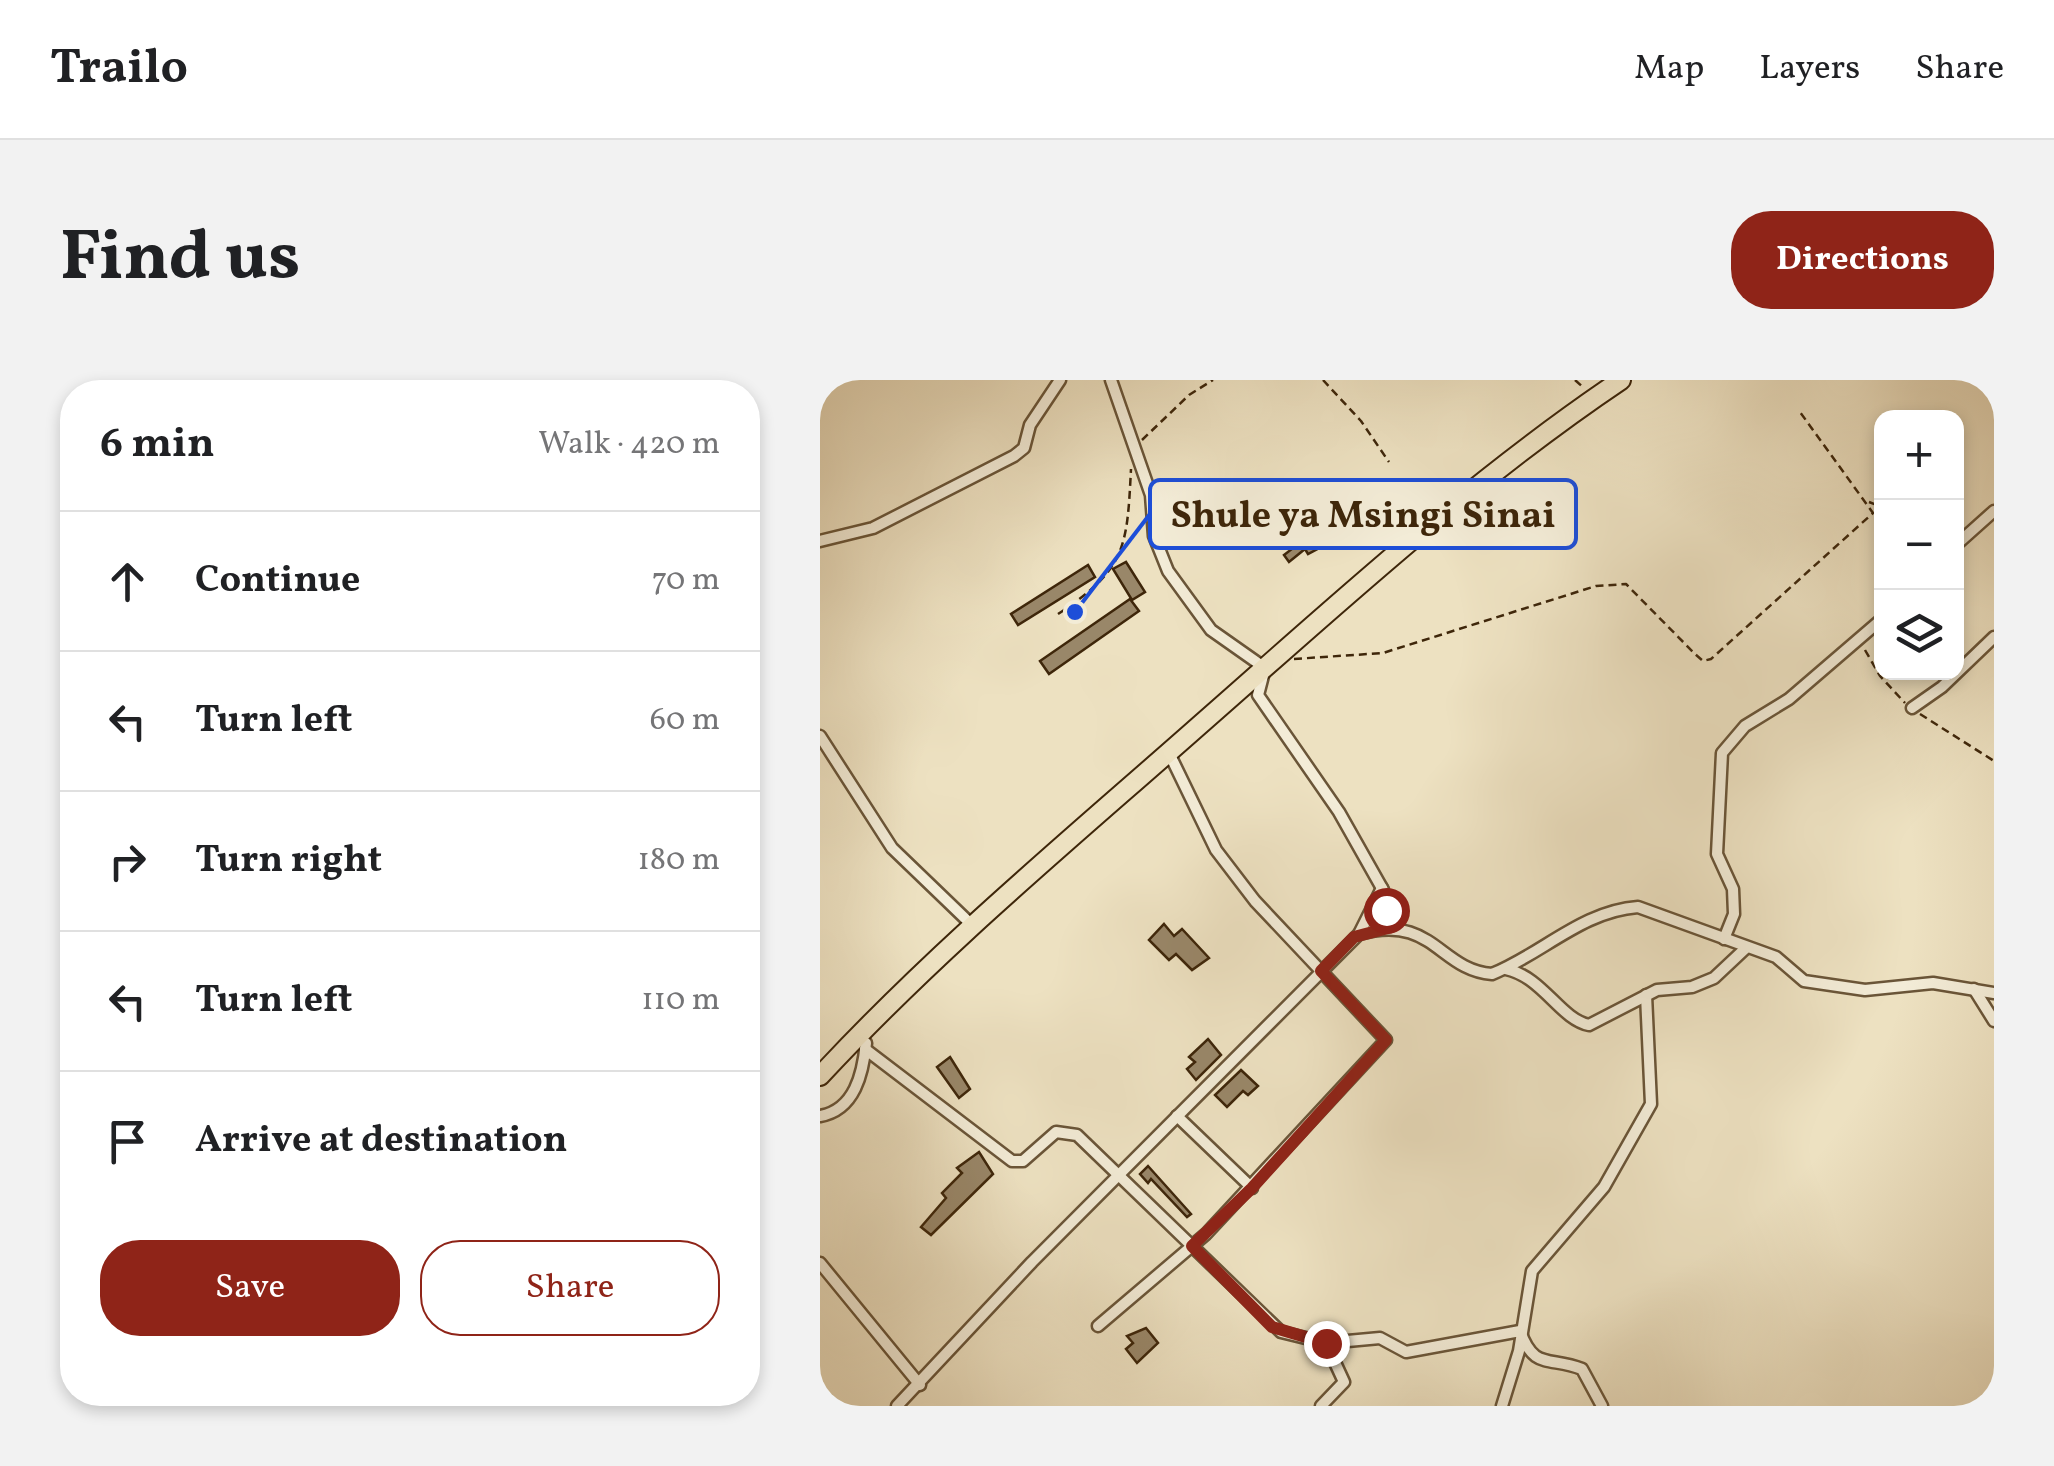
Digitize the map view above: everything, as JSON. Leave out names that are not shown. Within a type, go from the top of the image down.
[{"type":"highway","points":[[820,1076],[868,1024],[974,926],[1272,662],[1454,509],[1621,380]]},
{"type":"street","points":[[820,541],[874,528],[1014,456],[1024,448],[1030,425],[1060,380]]},
{"type":"street","points":[[1111,380],[1132,450],[1151,495],[1154,536],[1168,570],[1211,630],[1272,662],[1258,695],[1339,812],[1382,888],[1392,927]]},
{"type":"street","points":[[1964,538],[1994,510]]},
{"type":"street","points":[[1724,939],[1734,914],[1733,888],[1717,854],[1722,753],[1745,726],[1788,699],[1874,626]]},
{"type":"street","points":[[1912,708],[1942,687],[1994,637]]},
{"type":"street","points":[[820,736],[892,848],[974,926]]},
{"type":"street","points":[[1098,1326],[1192,1246],[1252,1188],[1386,1040],[1255,901],[1216,850],[1169,752]]},
{"type":"street","points":[[897,1406],[1022,1274],[1359,934],[1382,888]]},
{"type":"street","points":[[1359,934],[1392,927],[1428,941],[1478,973],[1506,968],[1570,929],[1618,908],[1638,907],[1776,957],[1796,978],[1812,983],[1866,990],[1920,983],[1994,993]]},
{"type":"street","points":[[1506,968],[1541,984],[1584,1024],[1646,994],[1701,984],[1725,972],[1746,947]]},
{"type":"street","points":[[1973,988],[1994,1021]]},
{"type":"street","points":[[1502,1406],[1532,1271],[1604,1186],[1651,1104],[1646,994]]},
{"type":"street","points":[[820,1116],[829,1115],[858,1088],[868,1024]]},
{"type":"street","points":[[865,1049],[1012,1161],[1023,1160],[1056,1132],[1069,1131],[1272,1327],[1326,1343],[1380,1338],[1406,1352],[1520,1330]]},
{"type":"street","points":[[1177,1116],[1252,1188]]},
{"type":"street","points":[[820,1263],[920,1385]]},
{"type":"street","points":[[1520,1330],[1528,1350],[1538,1360],[1582,1369],[1602,1406]]},
{"type":"street","points":[[1320,1406],[1344,1382],[1326,1343]]},
{"type":"path","points":[[1058,614],[1100,585],[1125,544],[1132,450],[1188,395],[1213,380]]},
{"type":"path","points":[[1323,380],[1361,421],[1389,462]]},
{"type":"path","points":[[1272,662],[1383,653],[1596,586],[1626,584],[1694,654],[1703,661],[1711,659],[1874,510],[1800,412]]},
{"type":"path","points":[[1869,502],[1874,504]]},
{"type":"building","points":[[1315,527],[1325,545],[1308,554],[1305,549],[1289,562],[1284,555],[1301,542],[1297,534]]},
{"type":"building","points":[[1126,562],[1145,592],[1132,600],[1113,569]]},
{"type":"building","points":[[1088,565],[1095,577],[1018,625],[1011,614]]},
{"type":"building","points":[[1130,599],[1139,611],[1049,674],[1040,661]]},
{"type":"building","points":[[1164,924],[1174,936],[1182,929],[1209,958],[1192,970],[1176,954],[1169,960],[1149,940]]},
{"type":"building","points":[[1208,1039],[1221,1055],[1196,1080],[1187,1069],[1195,1062],[1189,1057]]},
{"type":"building","points":[[950,1057],[970,1089],[959,1098],[937,1067]]},
{"type":"building","points":[[1241,1070],[1258,1086],[1248,1095],[1243,1091],[1227,1107],[1215,1095]]},
{"type":"building","points":[[979,1152],[993,1174],[931,1235],[921,1227],[946,1198],[942,1193],[962,1173],[957,1168]]},
{"type":"building","points":[[1148,1166],[1191,1214],[1187,1217],[1151,1179],[1148,1183],[1140,1174]]},
{"type":"building","points":[[1146,1328],[1158,1343],[1137,1363],[1126,1349],[1133,1343],[1127,1336]]},
{"type":"place","name":"Shule ya Msingi Sinai","points":[[1075,612]]},
{"type":"route","points":[[1326,1343],[1308,1341],[1272,1327],[1192,1246],[1252,1188],[1386,1040],[1384,1032],[1321,971],[1354,937],[1392,927],[1386,910]]}]
